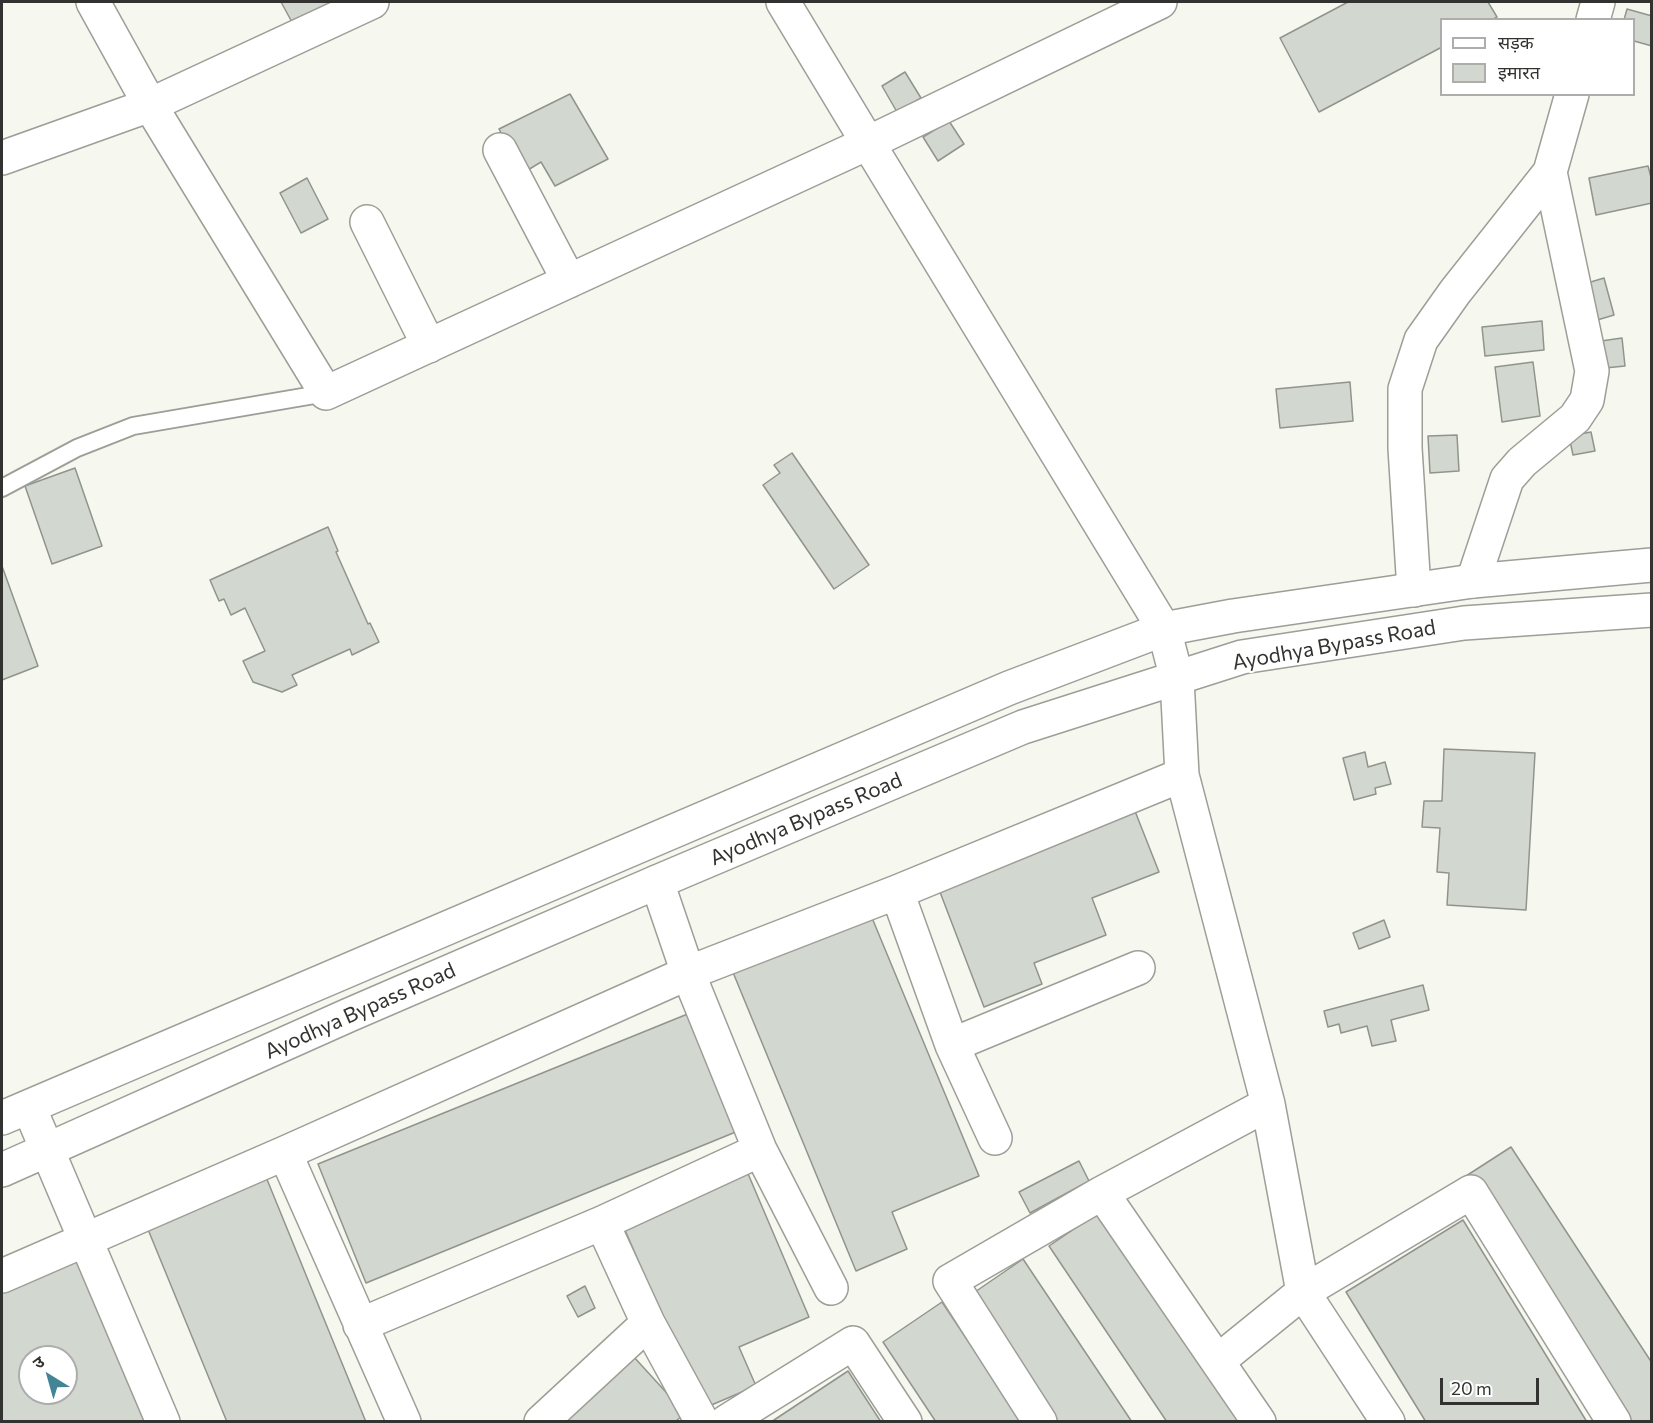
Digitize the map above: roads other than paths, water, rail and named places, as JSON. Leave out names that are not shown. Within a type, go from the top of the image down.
[{"type":"street","points":[[93,2],[150,105],[326,393],[868,143],[1160,2]]},
{"type":"street","points":[[2,158],[150,105],[371,2]]},
{"type":"street","points":[[783,2],[1164,629],[1177,680],[1182,775],[1268,1104],[1303,1292],[1388,1422]]},
{"type":"street","points":[[1594,18],[1598,2]]},
{"type":"street","points":[[1414,590],[1404,448],[1405,389],[1421,340],[1455,292],[1550,172],[1571,96]]},
{"type":"street","points":[[500,150],[569,281]]},
{"type":"street","points":[[1473,581],[1507,479],[1522,462],[1575,418],[1587,400],[1592,371],[1550,172]]},
{"type":"street","points":[[367,222],[429,346]]},
{"type":"street","name":"Ayodhya Bypass Road","points":[[15,1113],[1009,687],[1164,629],[1233,616],[1473,581],[1652,566]]},
{"type":"street","name":"Ayodhya Bypass Road","points":[[2,1170],[349,1015],[1023,727],[1177,680],[1242,657],[1464,623],[1652,610]]},
{"type":"street","points":[[2,1276],[285,1153],[688,973],[897,892],[1182,775]]},
{"type":"street","points":[[657,882],[688,973],[760,1150],[831,1288]]},
{"type":"street","points":[[897,892],[952,1045],[995,1138]]},
{"type":"street","points":[[952,1045],[1138,968]]},
{"type":"street","points":[[1040,1422],[950,1281],[1102,1193],[1268,1104]]},
{"type":"street","points":[[15,1113],[47,1151],[163,1422]]},
{"type":"street","points":[[360,1325],[602,1223],[760,1150]]},
{"type":"street","points":[[285,1153],[404,1422]]},
{"type":"street","points":[[1218,1361],[1303,1292],[1471,1192],[1614,1422]]},
{"type":"street","points":[[1102,1193],[1259,1422]]},
{"type":"street","points":[[602,1223],[648,1323],[702,1422]]},
{"type":"street","points":[[541,1422],[648,1323]]},
{"type":"street","points":[[726,1422],[853,1343],[905,1422]]},
{"type":"lane","points":[[2,488],[77,448],[133,426],[326,393]]}]
